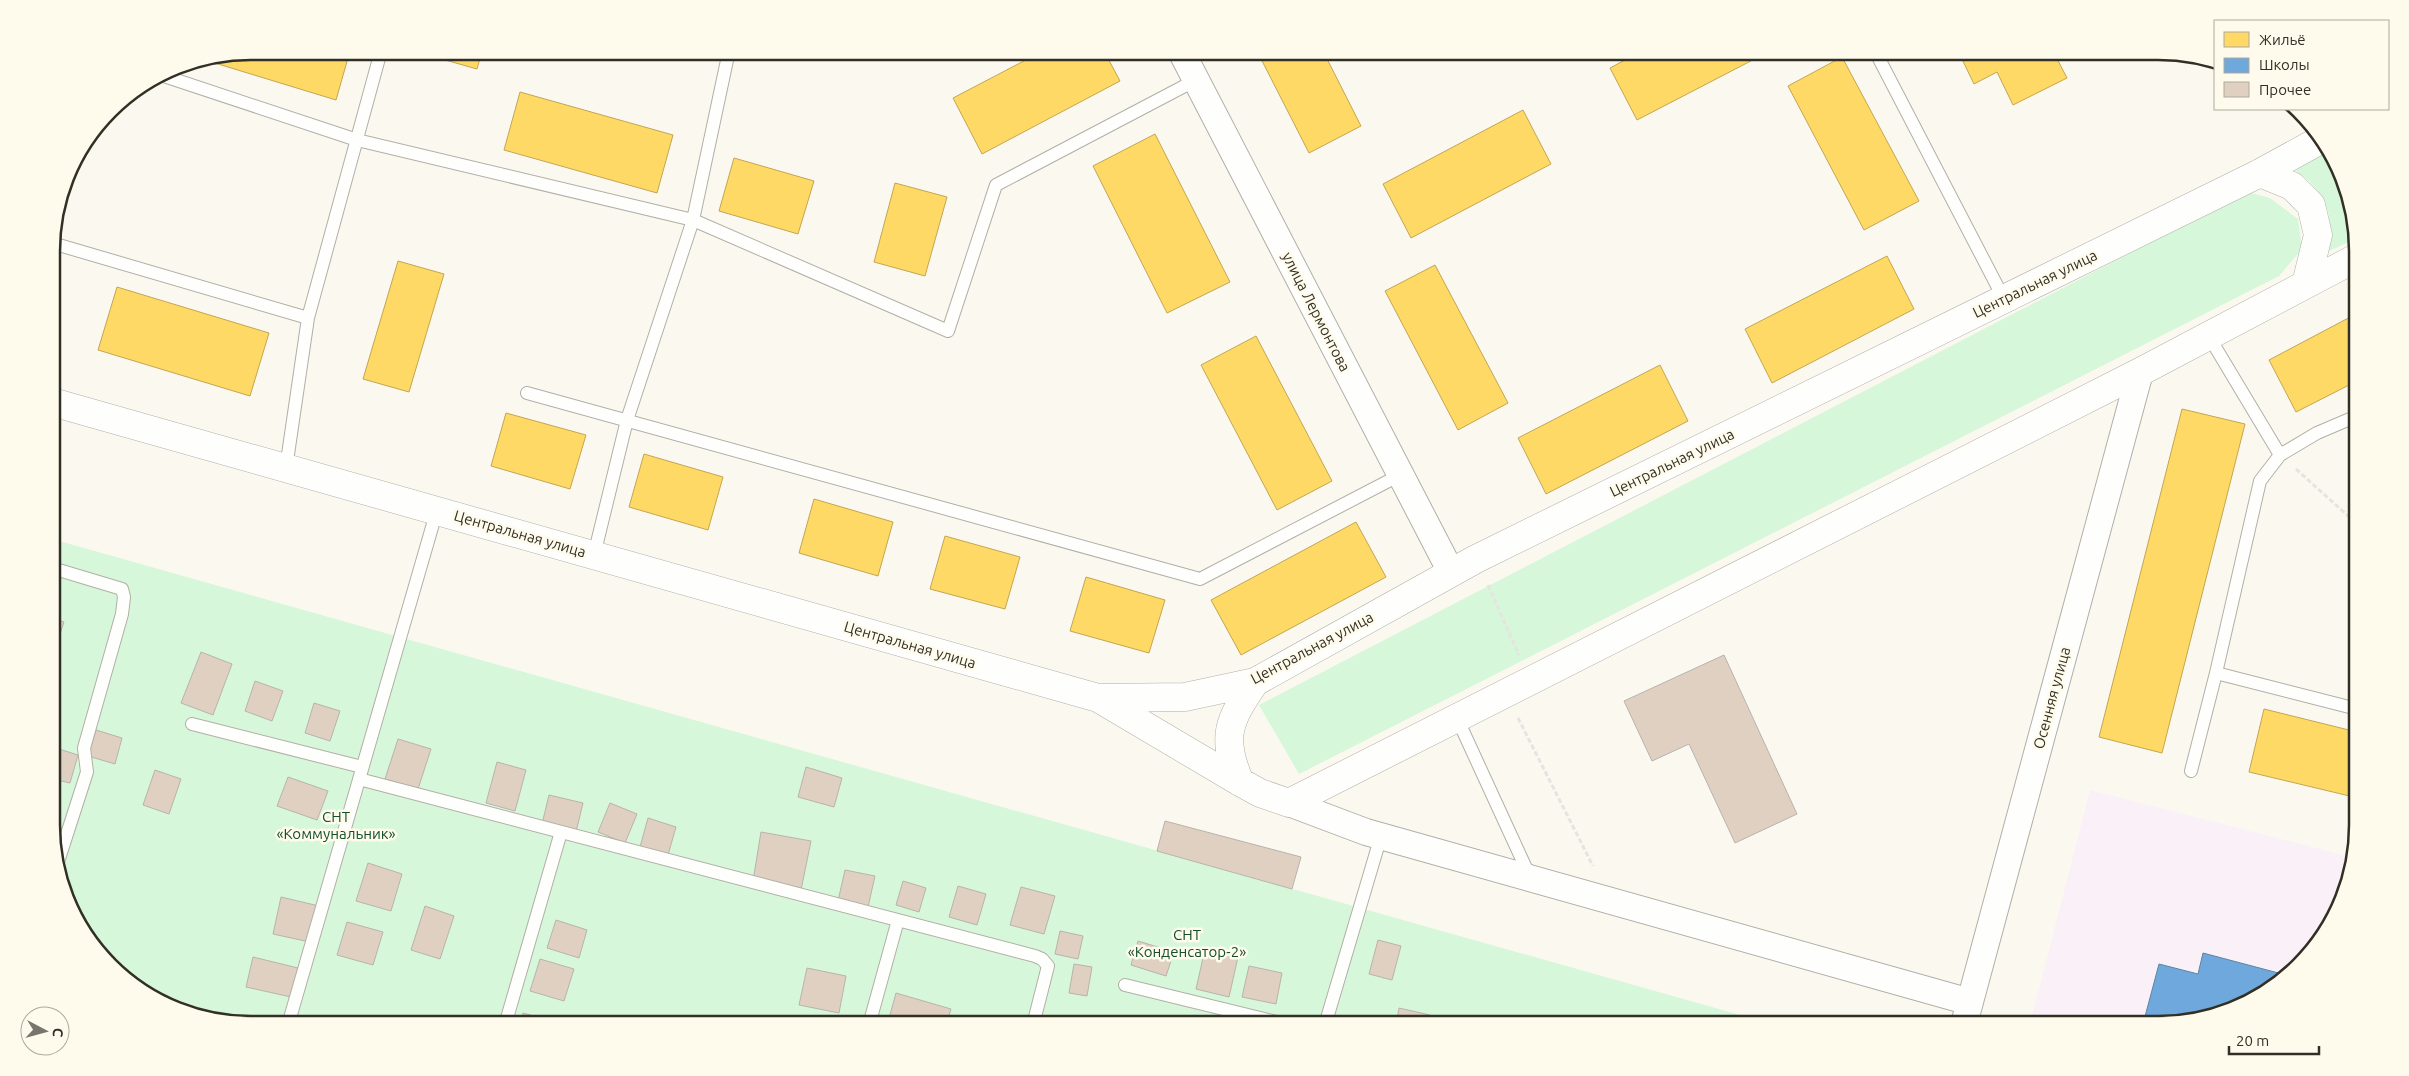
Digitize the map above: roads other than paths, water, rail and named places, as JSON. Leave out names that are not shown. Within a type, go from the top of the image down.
[{"type":"street","name":"улица Лермонтова","points":[[1186,60],[1451,572]]},
{"type":"street","name":"Центральная улица","points":[[60,404],[1098,698],[1186,697],[1255,682],[1451,572],[2260,173],[2315,143]]},
{"type":"street","points":[[2260,173],[2292,186],[2310,204],[2318,235],[2306,284]]},
{"type":"street","points":[[1289,803],[2140,372],[2349,262]]},
{"type":"street","name":"Осенняя улица","points":[[1967,1013],[2140,372]]},
{"type":"street","points":[[1240,782],[1233,766],[1228,739],[1234,712],[1255,682]]},
{"type":"street","points":[[1098,698],[1260,793],[1381,836],[1610,901],[1967,1013]]},
{"type":"lane","points":[[286,468],[308,318],[378,60]]},
{"type":"lane","points":[[594,555],[627,420],[693,220],[728,60]]},
{"type":"lane","points":[[1880,60],[2004,299]]},
{"type":"lane","points":[[171,78],[356,140],[693,220],[948,331],[996,185],[1196,80]]},
{"type":"lane","points":[[60,245],[308,318]]},
{"type":"lane","points":[[2208,335],[2280,455]]},
{"type":"lane","points":[[527,392],[1200,579],[1400,474]]},
{"type":"lane","points":[[2191,771],[2216,673],[2260,481],[2280,455],[2317,434],[2349,420]]},
{"type":"lane","points":[[291,1016],[437,510]]},
{"type":"lane","points":[[60,570],[122,589],[124,597],[122,614],[84,748],[87,772],[62,850]]},
{"type":"lane","points":[[2216,673],[2349,707]]},
{"type":"lane","points":[[1457,718],[1532,879]]},
{"type":"lane","points":[[192,724],[561,832],[1042,959],[1048,966],[1035,1016]]},
{"type":"lane","points":[[508,1016],[561,832]]},
{"type":"lane","points":[[1327,1016],[1381,836]]},
{"type":"lane","points":[[871,1016],[898,920]]},
{"type":"lane","points":[[1124,985],[1255,1016]]},
{"type":"park label","name":"СНТ «Коммунальник»","points":[[336,826]]},
{"type":"park label","name":"СНТ «Конденсатор-2»","points":[[1187,944]]}]
